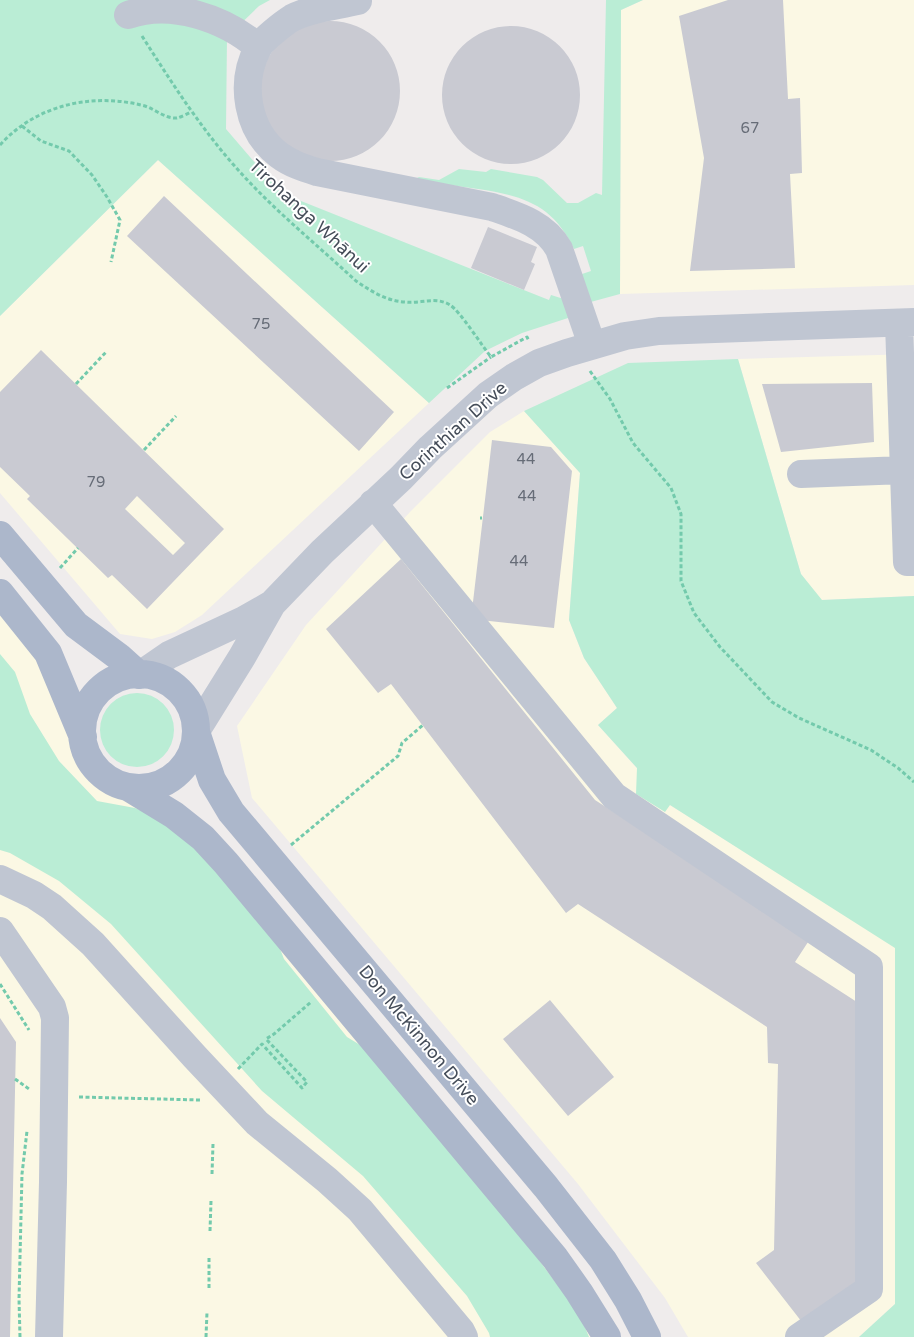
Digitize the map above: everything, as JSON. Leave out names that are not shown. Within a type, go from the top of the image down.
[{"type":"main road","points":[[0,535],[76,625],[140,675]]},
{"type":"main road","points":[[0,594],[48,653],[83,737],[90,760],[97,770],[117,784],[128,787],[139,788],[161,784],[179,772],[192,754],[196,732],[193,712],[183,695],[176,688],[159,678],[140,675],[127,676],[116,680],[97,694],[85,714],[83,737]]},
{"type":"main road","name":"Don McKinnon Drive","points":[[196,732],[212,780],[231,812],[558,1202],[603,1260],[628,1300],[647,1337]]},
{"type":"main road","points":[[128,787],[174,815],[203,838],[226,862],[555,1258],[607,1337]]},
{"type":"street","points":[[358,1],[291,18],[258,46],[250,67],[246,86],[249,106],[255,125],[278,154],[295,165],[317,172],[492,207],[517,216],[542,229],[551,237],[558,249],[591,358]]},
{"type":"street","points":[[128,15],[140,7],[154,3],[168,2],[185,5],[201,10],[236,28],[258,46]]},
{"type":"street","points":[[906,322],[904,470],[907,562],[914,562]]},
{"type":"street","name":"Corinthian Drive","points":[[140,675],[169,656],[244,620],[272,604],[374,503],[488,395],[539,363],[591,358],[625,336],[659,331],[906,322]]},
{"type":"street","points":[[802,474],[904,470]]},
{"type":"street","points":[[374,503],[614,796],[869,967],[869,1289],[799,1337]]},
{"type":"street","name":"Corinthian Drive","points":[[196,732],[272,604]]},
{"type":"street","points":[[0,879],[52,907],[93,944],[194,1057],[257,1123],[327,1180],[360,1210],[464,1337]]},
{"type":"street","points":[[0,931],[52,1007],[55,1018],[49,1337]]},
{"type":"path","name":"Tirohanga Whānui","points":[[128,15],[191,112],[232,163],[257,190],[356,281],[375,293],[394,301],[406,303],[439,301],[451,305],[491,356]]},
{"type":"path","points":[[0,145],[37,116],[83,101],[103,100],[143,105],[160,114],[176,118],[191,112]]},
{"type":"path","points":[[22,126],[41,141],[70,151],[92,175],[107,197],[120,220],[111,262]]},
{"type":"path","points":[[447,388],[491,356],[527,337],[529,342]]},
{"type":"path","points":[[76,384],[107,351]]},
{"type":"path","points":[[591,358],[633,443],[670,488],[681,514],[681,582],[694,613],[720,647],[772,702],[799,718],[871,750],[898,768],[914,782]]},
{"type":"path","points":[[144,450],[176,416]]},
{"type":"path","points":[[58,570],[78,548]]},
{"type":"path","points":[[286,849],[398,756],[402,743],[423,726]]},
{"type":"path","points":[[0,984],[26,1022],[31,1034]]},
{"type":"path","points":[[237,1070],[262,1044],[302,1088],[307,1082],[266,1039],[314,1000]]},
{"type":"path","points":[[29,1090],[30,1083]]},
{"type":"path","points":[[76,1097],[209,1100]]},
{"type":"path","points":[[20,1337],[22,1174],[28,1125]]},
{"type":"path","points":[[212,1174],[213,1144]]},
{"type":"path","points":[[210,1231],[211,1201]]},
{"type":"path","points":[[208,1288],[209,1256]]},
{"type":"path","points":[[206,1312],[206,1337]]},
{"type":"shaded area","points":[[643,0],[914,0],[914,285],[620,294],[621,10]]},
{"type":"shaded area","points":[[158,160],[429,403],[202,615],[175,632],[152,639],[120,634],[0,493],[0,316]]},
{"type":"shaded area","points":[[914,354],[914,596],[821,600],[801,574],[738,359]]},
{"type":"shaded area","points":[[524,411],[580,473],[569,620],[584,658],[617,708],[598,725],[670,805],[895,947],[895,1304],[859,1337],[688,1337],[665,1298],[578,1184],[252,798],[237,726],[306,625],[410,512],[490,432]]},
{"type":"shaded area","points":[[0,593],[83,737],[106,760],[203,838],[607,1337],[0,1337]]},
{"type":"green space","points":[[0,0],[270,0],[259,6],[227,37],[226,129],[281,193],[549,300],[551,295],[567,300],[569,307],[568,318],[522,333],[485,351],[429,403],[158,160],[0,316]]},
{"type":"green space","points":[[606,0],[643,0],[621,10],[620,294],[587,303],[579,275],[591,271],[583,246],[574,249],[557,222],[547,213],[523,199],[509,195],[413,180],[419,177],[439,180],[459,169],[486,172],[491,169],[537,177],[543,180],[567,203],[578,203],[596,193],[602,195]]},
{"type":"green space","points":[[738,359],[801,574],[822,600],[914,596],[914,1337],[859,1337],[895,1304],[895,948],[670,805],[665,812],[636,794],[637,768],[598,725],[617,708],[584,658],[569,620],[580,473],[524,411],[628,363]]},
{"type":"green space","points":[[0,654],[15,672],[30,714],[59,761],[97,801],[135,808],[163,820],[189,839],[275,936],[284,959],[347,1037],[370,1051],[491,1196],[580,1315],[589,1337],[490,1337],[467,1296],[363,1176],[262,1091],[111,924],[59,881],[10,853],[0,850]]},
{"type":"green space","points":[[130,693],[144,693],[158,699],[168,709],[174,723],[174,737],[168,751],[158,761],[144,767],[130,767],[116,761],[106,751],[100,737],[100,723],[106,709],[116,699]]},
{"type":"building","points":[[728,0],[783,0],[788,99],[800,98],[802,173],[790,174],[795,268],[690,271],[704,158],[679,16]]},
{"type":"building","points":[[330,21],[344,22],[357,26],[380,41],[395,64],[399,77],[399,105],[395,118],[380,141],[357,156],[344,160],[330,161],[316,160],[303,156],[280,141],[265,118],[261,105],[260,91],[261,77],[265,64],[280,41],[303,26],[316,22]]},
{"type":"building","points":[[511,26],[525,27],[538,31],[550,37],[560,46],[569,56],[575,68],[579,81],[579,109],[575,122],[569,134],[560,144],[550,153],[538,159],[525,163],[511,164],[497,163],[484,159],[472,153],[462,144],[453,134],[447,122],[443,109],[442,95],[443,81],[447,68],[453,56],[462,46],[472,37],[484,31],[497,27]]},
{"type":"building","points":[[164,196],[394,412],[359,451],[127,236]]},
{"type":"building","points":[[488,227],[537,247],[531,262],[535,264],[524,290],[471,268]]},
{"type":"building","points":[[41,350],[224,529],[147,609],[112,575],[108,578],[27,499],[30,496],[0,467],[0,392]],"holes":[[[137,496],[185,543],[173,555],[125,509]]]},
{"type":"building","points":[[872,383],[874,442],[781,452],[762,384]]},
{"type":"building","points":[[492,440],[551,447],[572,471],[554,628],[471,619]]},
{"type":"building","points":[[401,559],[595,800],[810,939],[795,962],[860,1004],[855,1284],[805,1326],[756,1263],[774,1250],[778,1064],[768,1063],[767,1027],[578,904],[566,913],[391,684],[378,693],[326,629]]},
{"type":"building","points":[[550,1000],[614,1077],[568,1116],[503,1039]]},
{"type":"building","points":[[0,1018],[16,1042],[10,1337],[0,1337]]}]
